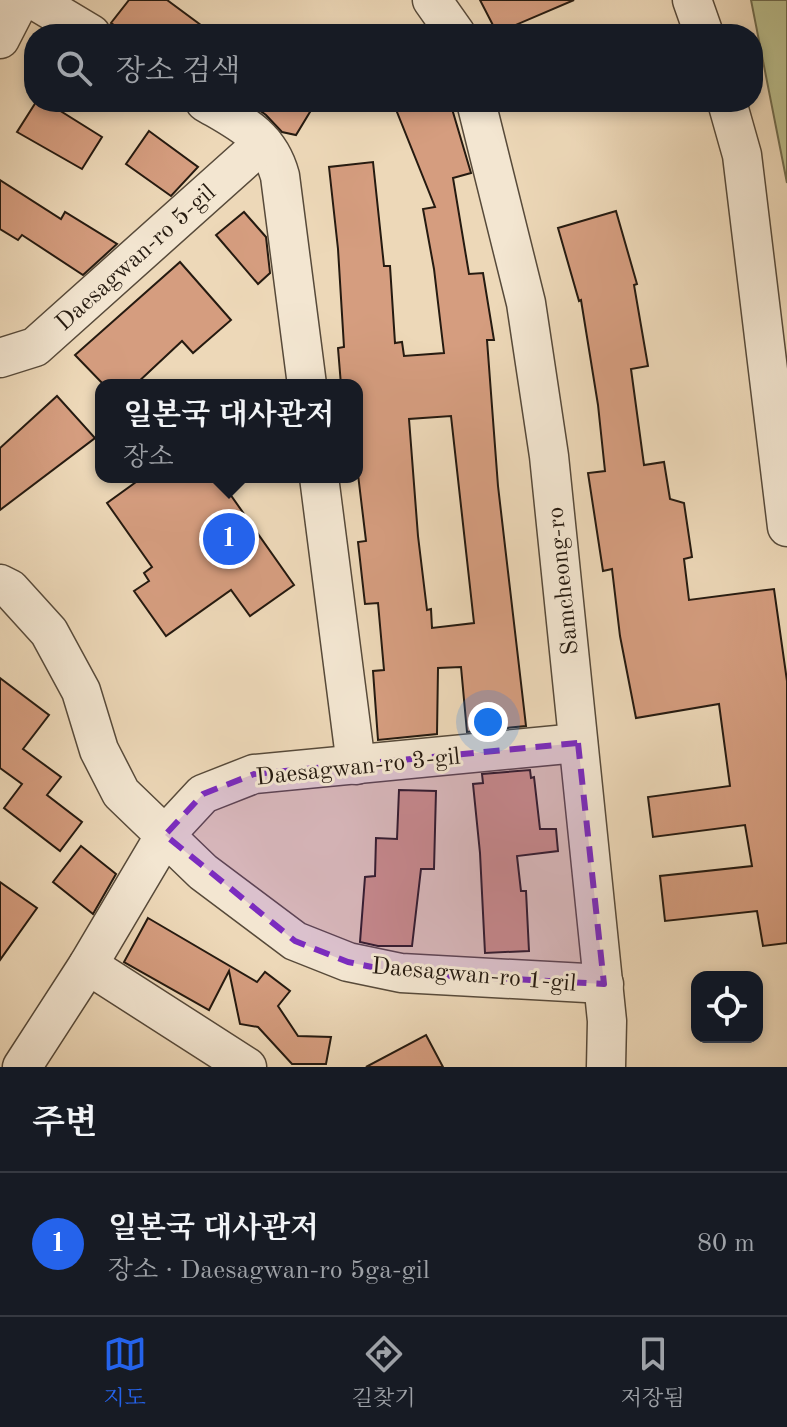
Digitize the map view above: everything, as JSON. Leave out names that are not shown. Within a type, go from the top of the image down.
[{"type":"street","points":[[0,39],[20,0]]},
{"type":"street","points":[[34,0],[74,24]]},
{"type":"street","points":[[432,0],[449,24]]},
{"type":"street","points":[[692,0],[700,24]]},
{"type":"street","points":[[222,112],[247,127],[274,155],[280,176],[306,379]]},
{"type":"street","name":"Samcheong-ro","points":[[478,112],[526,303],[549,456],[604,984],[606,1067]]},
{"type":"street","points":[[730,112],[742,155],[787,527]]},
{"type":"street","name":"Daesagwan-ro 5-gil","points":[[0,358],[35,347],[263,143]]},
{"type":"street","points":[[320,483],[356,765]]},
{"type":"street","name":"Daesagwan-ro 1-gil","points":[[0,584],[10,589],[49,632],[81,691],[99,750],[121,793],[203,872],[295,941],[348,962],[401,973],[604,984]]},
{"type":"street","name":"Daesagwan-ro 3-gil","points":[[22,1067],[88,965],[165,835],[203,794],[254,774],[578,743]]},
{"type":"street","points":[[88,965],[247,1067]]},
{"type":"highlighted area","points":[[578,743],[604,984],[401,973],[348,962],[295,941],[165,835],[203,794],[254,774]]},
{"type":"green space","points":[[751,0],[787,0],[787,183],[763,61],[763,24],[756,24]]},
{"type":"building","points":[[129,0],[167,0],[199,24],[113,24]]},
{"type":"building","points":[[480,0],[574,0],[518,24],[492,24]]},
{"type":"building","points":[[30,112],[62,112],[102,137],[82,169],[17,132]]},
{"type":"building","points":[[262,112],[310,112],[296,135],[282,132]]},
{"type":"building","points":[[397,112],[453,112],[471,173],[453,178],[469,274],[483,273],[494,340],[487,340],[498,486],[526,726],[467,732],[461,667],[438,668],[437,734],[378,740],[373,671],[384,670],[378,603],[365,604],[358,542],[366,541],[359,483],[363,483],[363,379],[341,379],[338,348],[344,347],[329,167],[373,162],[384,266],[390,266],[395,343],[402,342],[404,356],[444,353],[423,209],[435,207]],"holes":[[[451,416],[474,623],[432,628],[418,536],[409,419]]]},
{"type":"building","points":[[149,131],[198,167],[171,196],[126,164]]},
{"type":"building","points":[[0,180],[61,219],[65,212],[117,244],[83,275],[22,235],[18,240],[0,229]]},
{"type":"building","points":[[616,211],[637,284],[634,285],[648,366],[631,369],[644,465],[664,462],[670,499],[684,503],[692,557],[684,559],[689,600],[774,589],[787,681],[787,943],[763,946],[757,911],[665,921],[660,876],[752,866],[745,825],[653,837],[648,797],[730,786],[719,704],[636,718],[620,636],[612,569],[603,571],[588,473],[605,471],[598,405],[581,300],[558,228]]},
{"type":"building","points":[[244,212],[266,237],[270,273],[258,284],[216,235]]},
{"type":"building","points":[[180,262],[231,320],[193,353],[182,341],[141,379],[98,379],[75,355]]},
{"type":"building","points":[[57,396],[95,438],[0,510],[0,448]]},
{"type":"building","points":[[135,483],[222,483],[294,585],[250,616],[231,590],[166,636],[134,591],[149,581],[144,573],[152,567],[107,503]]},
{"type":"building","points":[[0,678],[49,715],[23,749],[61,777],[47,795],[82,822],[60,851],[4,808],[22,784],[0,768]]},
{"type":"building","points":[[530,770],[531,778],[534,777],[540,829],[556,829],[558,851],[517,856],[521,891],[526,891],[529,951],[485,953],[473,784],[483,783],[482,774]]},
{"type":"building","points":[[399,790],[436,791],[434,869],[421,869],[412,946],[378,946],[360,942],[365,877],[375,876],[376,838],[397,839]]},
{"type":"building","points":[[81,846],[116,874],[93,914],[53,882]]},
{"type":"building","points":[[0,882],[37,908],[0,960]]},
{"type":"building","points":[[148,918],[257,982],[265,972],[290,991],[278,1006],[298,1036],[331,1037],[326,1064],[292,1064],[258,1027],[240,1024],[229,971],[209,1010],[124,962]]},
{"type":"building","points":[[426,1035],[443,1067],[366,1067]]},
{"type":"place","name":"일본국 대사관저","points":[[229,539]]}]
